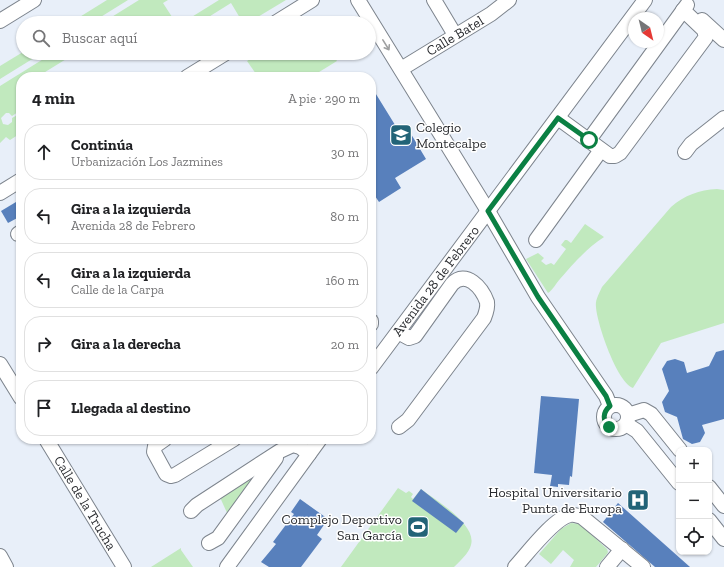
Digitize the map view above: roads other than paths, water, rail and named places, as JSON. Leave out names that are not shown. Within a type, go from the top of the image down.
[{"type":"street","points":[[0,21],[34,0]]},
{"type":"street","points":[[286,16],[312,0]]},
{"type":"street","points":[[358,0],[368,16]]},
{"type":"street","points":[[434,0],[455,35]]},
{"type":"street","name":"Calle Batel","points":[[401,69],[491,14],[509,0]]},
{"type":"street","name":"Avenida 28 de Febrero","points":[[376,361],[558,118],[644,0]]},
{"type":"street","points":[[558,118],[601,150],[612,156],[620,153],[706,36],[706,32],[684,5]]},
{"type":"street","points":[[589,140],[684,5]]},
{"type":"street","points":[[684,5],[724,40]]},
{"type":"street","points":[[376,29],[488,211],[538,297],[606,396],[610,406]]},
{"type":"street","points":[[195,72],[215,60]]},
{"type":"street","points":[[685,152],[690,144],[724,118]]},
{"type":"street","points":[[536,240],[601,150]]},
{"type":"street","points":[[0,193],[16,183]]},
{"type":"street","points":[[398,332],[409,338],[411,344],[455,281],[459,279],[466,278],[477,285],[487,302],[484,318],[408,420],[399,427]]},
{"type":"street","points":[[0,364],[16,390]]},
{"type":"street","points":[[610,406],[622,406],[627,412],[627,419],[624,427],[616,430],[606,424],[604,420],[605,412],[610,406]]},
{"type":"street","points":[[627,419],[644,410],[651,414],[678,447]]},
{"type":"street","points":[[627,419],[676,479]]},
{"type":"street","name":"Calle de la Trucha","points":[[49,444],[124,567]]},
{"type":"street","points":[[158,444],[155,446],[154,452],[166,474],[171,476],[226,444]]},
{"type":"street","points":[[227,567],[316,444]]},
{"type":"street","points":[[191,511],[197,505],[280,451],[293,445],[309,454]]},
{"type":"street","points":[[209,544],[218,538],[280,451]]},
{"type":"street","points":[[712,491],[724,506]]},
{"type":"street","points":[[515,567],[550,528],[563,518],[570,515],[576,515],[582,518],[643,567]]},
{"type":"street","points":[[712,524],[724,539]]},
{"type":"street","points":[[607,567],[622,550]]},
{"type":"street","points":[[0,556],[6,567]]},
{"type":"place","name":"Colegio Montecalpe","points":[[401,135]]},
{"type":"place","name":"Hospital Universitario Punta de Europa","points":[[638,500]]},
{"type":"place","name":"Complejo Deportivo San García","points":[[418,527]]}]
